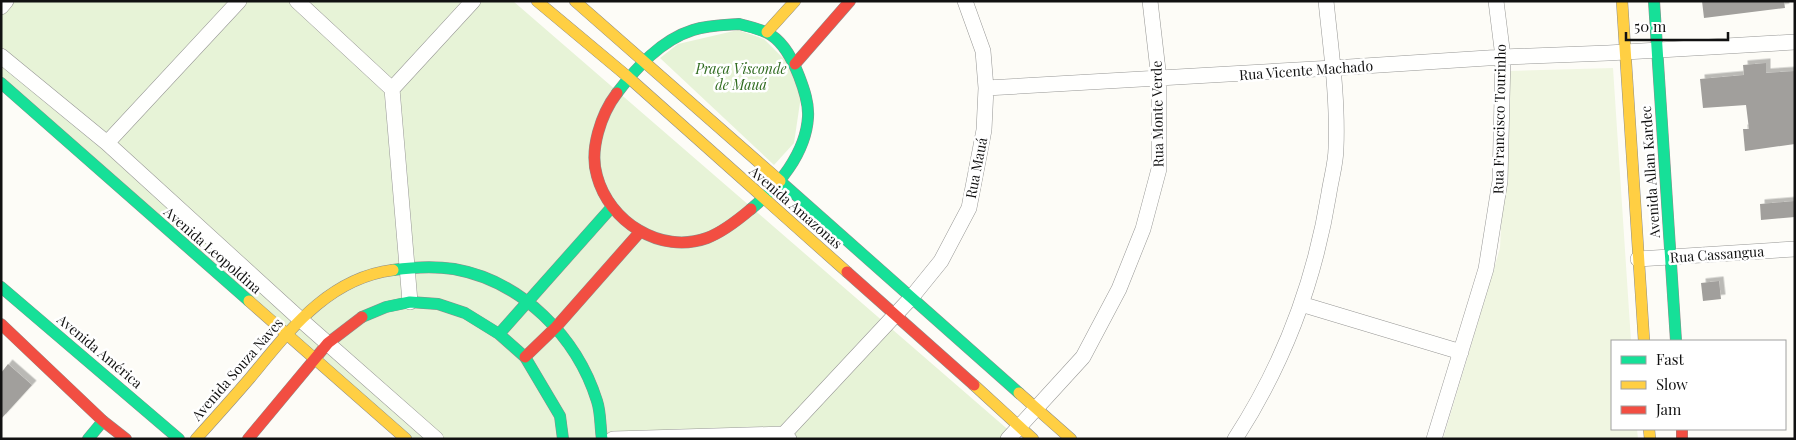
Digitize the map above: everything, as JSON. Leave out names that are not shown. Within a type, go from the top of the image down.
[{"type":"street","points":[[1,7],[6,1]]},
{"type":"street","points":[[107,143],[239,1]]},
{"type":"street","points":[[297,1],[392,89],[410,302]]},
{"type":"street","points":[[392,89],[473,1]]},
{"type":"street","name":"Avenida Amazonas","points":[[537,1],[628,77],[1033,439]]},
{"type":"street","name":"Avenida Amazonas","points":[[575,1],[1071,439]]},
{"type":"street","points":[[767,32],[795,1]]},
{"type":"street","points":[[795,64],[850,1]]},
{"type":"street","name":"Rua Mauá","points":[[786,436],[896,315],[941,261],[969,208],[984,130],[986,88],[983,51],[965,1]]},
{"type":"street","name":"Rua Monte Verde","points":[[1008,439],[1083,358],[1119,290],[1143,228],[1159,169],[1159,78],[1150,1]]},
{"type":"street","points":[[1235,439],[1272,377],[1302,304],[1324,227],[1336,150],[1333,68],[1326,1]]},
{"type":"street","name":"Rua Francisco Tourinho","points":[[1434,439],[1486,269],[1500,181],[1503,57],[1496,1]]},
{"type":"street","name":"Avenida Allan Kardec","points":[[1622,1],[1644,340]]},
{"type":"street","name":"Avenida Allan Kardec","points":[[1654,1],[1676,340]]},
{"type":"street","points":[[739,24],[767,32],[784,47],[795,64],[805,92],[808,120],[801,148],[779,181],[764,199],[734,224],[705,238],[677,242],[639,233],[611,208],[602,191],[594,166],[595,140],[606,110],[628,77],[644,60],[678,36],[711,25],[739,24]]},
{"type":"street","name":"Rua Vicente Machado","points":[[986,88],[1503,57],[1795,42]]},
{"type":"street","points":[[1,56],[107,143],[301,320],[436,439]]},
{"type":"street","name":"Avenida Leopoldina","points":[[1,82],[406,439]]},
{"type":"street","points":[[499,334],[530,302],[611,208]]},
{"type":"street","points":[[525,357],[556,327],[639,233]]},
{"type":"street","name":"Rua Cassangua","points":[[1638,259],[1795,249]]},
{"type":"street","name":"Avenida Souza Naves","points":[[196,439],[301,320],[332,294],[364,276],[407,266],[435,266],[464,270],[492,281],[530,302],[556,327],[576,354],[589,378],[597,403],[602,439]]},
{"type":"street","name":"Avenida América","points":[[1,287],[179,439]]},
{"type":"street","points":[[248,439],[328,343],[366,314],[410,302],[438,304],[465,313],[499,334],[525,357],[560,416],[563,439]]},
{"type":"street","points":[[1302,304],[1462,352]]},
{"type":"street","points":[[1,324],[103,421],[126,439]]},
{"type":"street","points":[[82,356],[89,375]]},
{"type":"street","points":[[69,388],[81,392],[86,391]]},
{"type":"street","points":[[88,439],[103,421]]},
{"type":"street","points":[[613,439],[786,436]]},
{"type":"green space","points":[[1,1],[513,1],[1019,439],[407,439],[1,82]]},
{"type":"green space","name":"Praça Visconde de Mauá","points":[[738,30],[764,39],[791,66],[801,96],[794,143],[774,165],[660,58],[678,44]]},
{"type":"green space","points":[[1613,68],[1631,340],[1611,340],[1611,430],[1637,430],[1638,439],[1443,439],[1490,282],[1489,273],[1493,272],[1500,248],[1509,71]]},
{"type":"building","points":[[1702,1],[1784,1],[1785,8],[1704,18]]},
{"type":"building","points":[[1766,63],[1766,73],[1795,71],[1795,144],[1745,151],[1743,129],[1749,129],[1746,105],[1703,108],[1700,79],[1744,75],[1743,65]]},
{"type":"building","points":[[1795,201],[1795,217],[1761,220],[1760,204]]},
{"type":"building","points":[[1719,281],[1721,299],[1703,301],[1701,283]]},
{"type":"building","points":[[8,364],[32,385],[1,419],[1,373]]},
{"type":"traffic: fast","points":[[1654,1],[1676,340]]},
{"type":"traffic: fast","points":[[739,24],[767,33],[784,48],[801,81],[808,107],[806,130],[796,156],[780,180],[751,209]]},
{"type":"traffic: fast","points":[[617,93],[650,56],[670,41],[699,28],[739,24]]},
{"type":"traffic: fast","points":[[1,83],[249,301]]},
{"type":"traffic: fast","points":[[780,181],[1019,393]]},
{"type":"traffic: fast","points":[[499,334],[611,208]]},
{"type":"traffic: fast","points":[[393,270],[424,267],[454,269],[479,275],[524,299],[561,334],[576,355],[588,377],[597,401],[602,439]]},
{"type":"traffic: fast","points":[[1,287],[179,439]]},
{"type":"traffic: fast","points":[[362,317],[386,307],[410,302],[438,304],[465,313],[499,334],[525,357],[560,416],[563,439]]},
{"type":"traffic: fast","points":[[88,439],[103,421]]},
{"type":"traffic: slow","points":[[537,1],[628,77],[847,272]]},
{"type":"traffic: slow","points":[[575,1],[780,181]]},
{"type":"traffic: slow","points":[[767,32],[795,1]]},
{"type":"traffic: slow","points":[[1622,1],[1644,340]]},
{"type":"traffic: slow","points":[[196,439],[295,325],[312,309],[329,295],[349,284],[370,275],[393,270]]},
{"type":"traffic: slow","points":[[249,301],[406,439]]},
{"type":"traffic: slow","points":[[974,385],[1033,439]]},
{"type":"traffic: slow","points":[[1019,393],[1071,439]]},
{"type":"traffic: slow","points":[[1649,430],[1650,439]]},
{"type":"traffic: jam","points":[[795,64],[850,1]]},
{"type":"traffic: jam","points":[[617,93],[606,111],[598,133],[594,155],[597,176],[603,192],[625,220],[655,238],[672,242],[689,242],[707,238],[719,232],[751,209]]},
{"type":"traffic: jam","points":[[525,357],[556,327],[639,233]]},
{"type":"traffic: jam","points":[[847,272],[974,385]]},
{"type":"traffic: jam","points":[[248,439],[328,343],[362,317]]},
{"type":"traffic: jam","points":[[1,324],[103,421],[126,439]]},
{"type":"traffic: jam","points":[[1682,430],[1682,439]]}]
